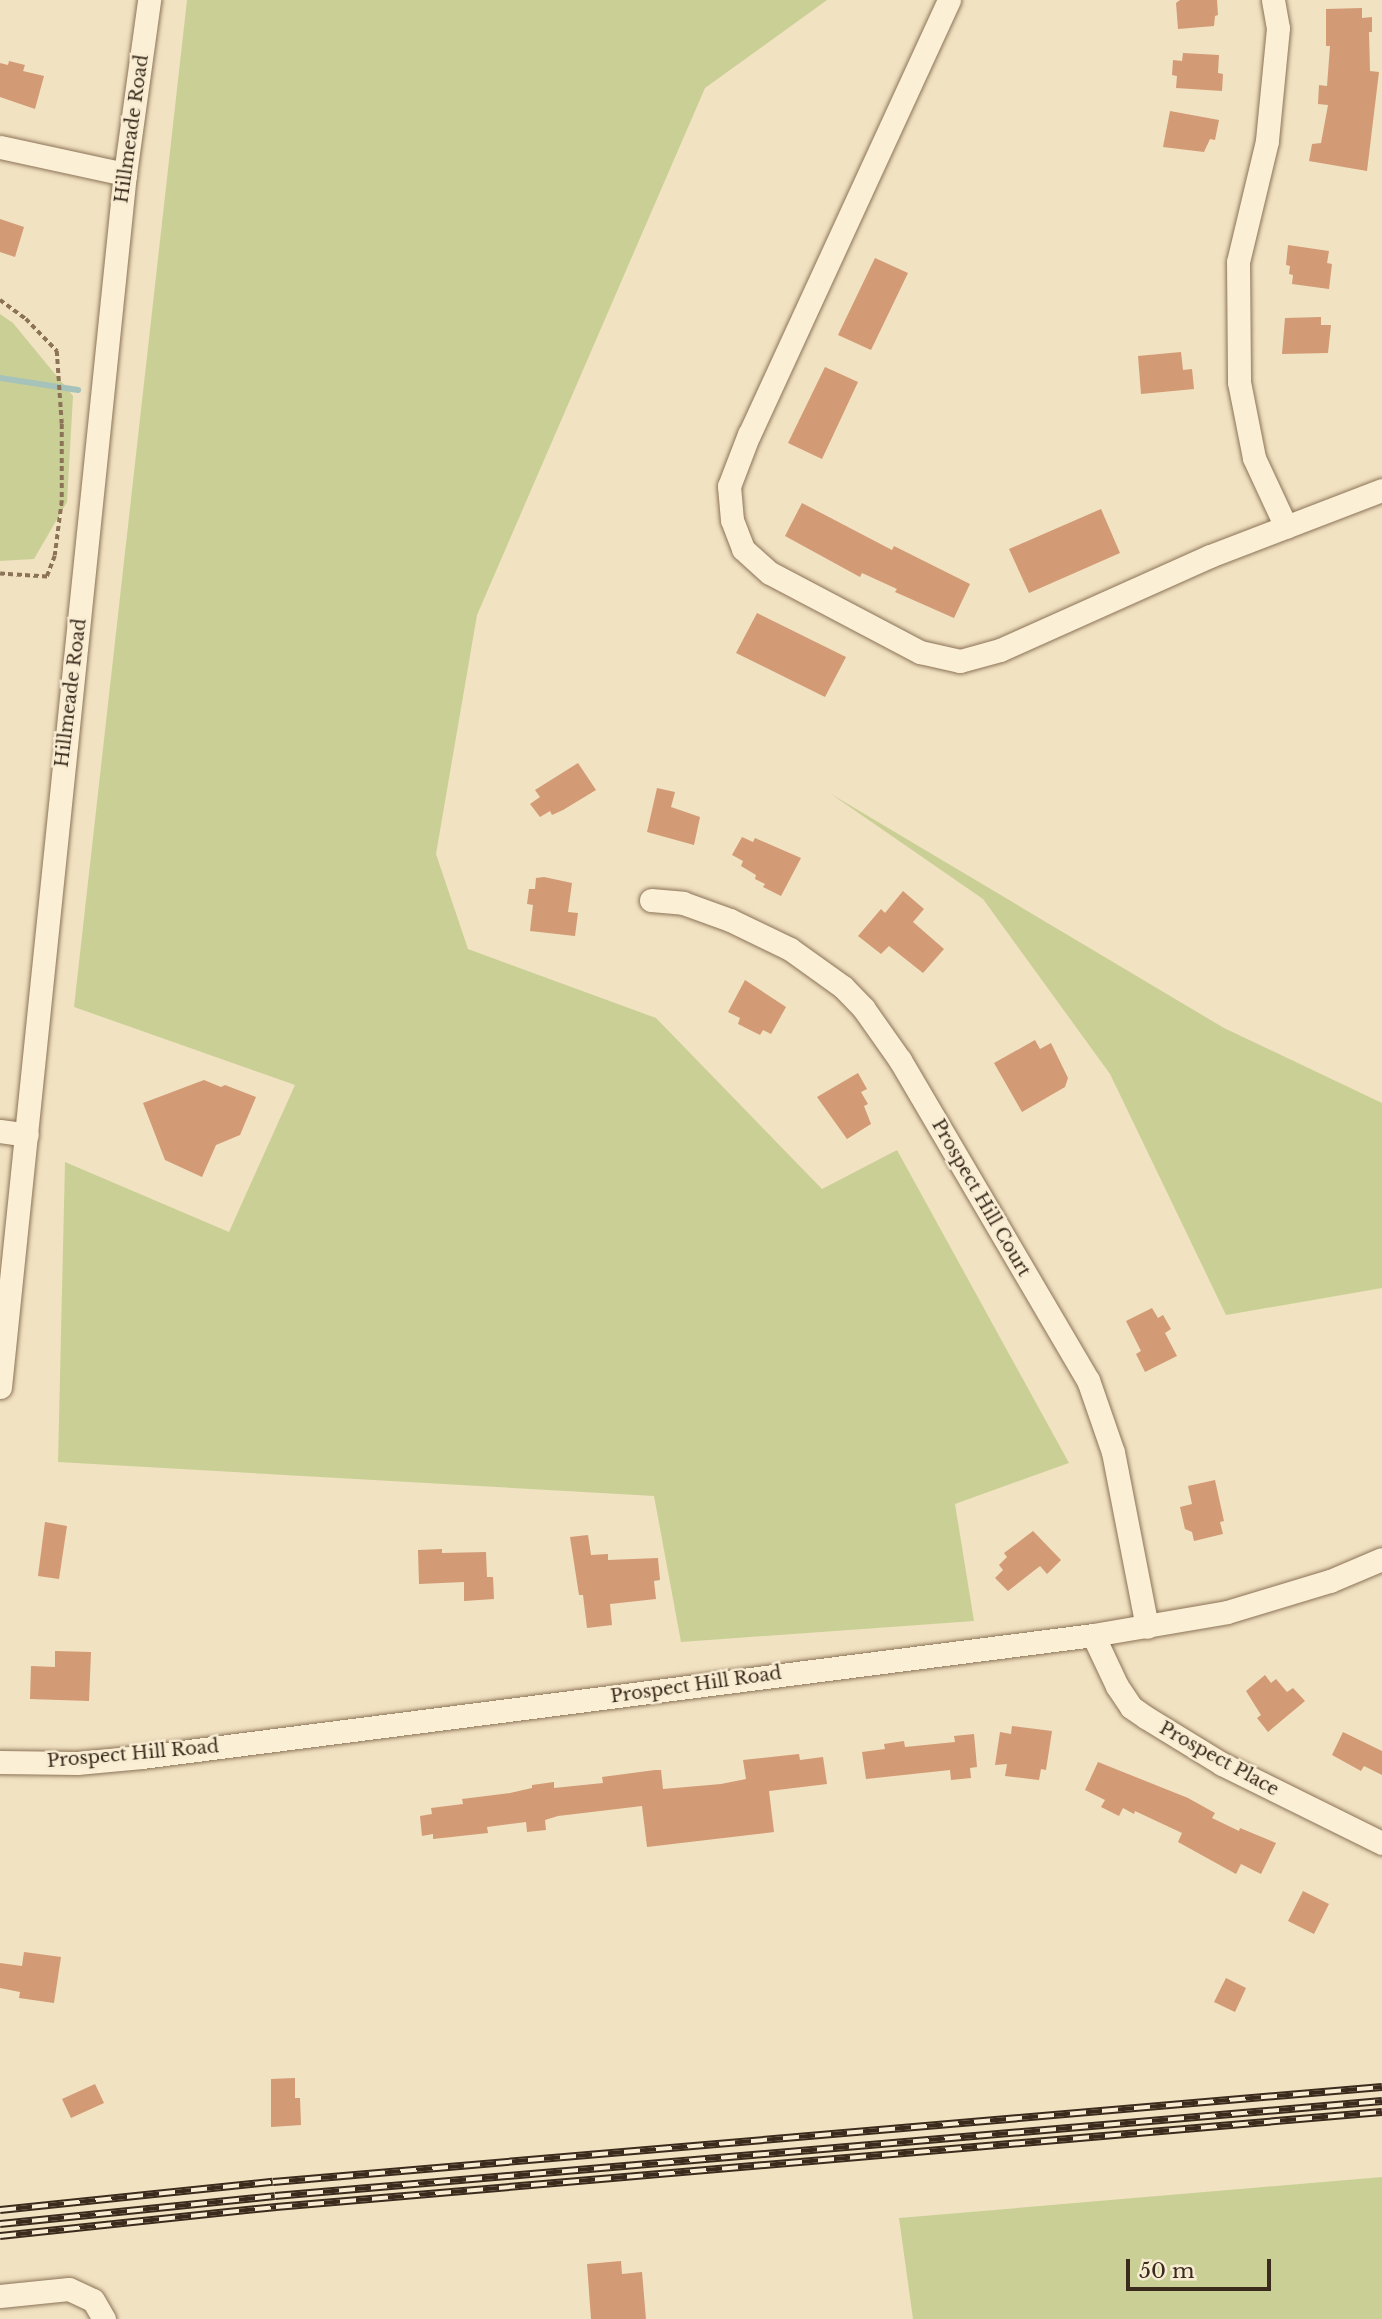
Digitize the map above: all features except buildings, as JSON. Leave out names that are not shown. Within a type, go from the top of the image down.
[{"type":"street","name":"Hillmeade Road","points":[[0,1387],[125,174],[149,0]]},
{"type":"street","points":[[948,0],[755,421],[729,486],[732,520],[744,550],[770,573],[920,652],[960,661],[1000,650],[1210,556],[1382,490]]},
{"type":"street","points":[[1273,0],[1278,28],[1267,141],[1238,262],[1239,382],[1254,458],[1286,527]]},
{"type":"street","points":[[0,147],[125,174]]},
{"type":"street","name":"Prospect Hill Court","points":[[651,900],[684,903],[730,920],[790,949],[843,987],[864,1009],[900,1060],[1087,1380],[1112,1452],[1147,1627]]},
{"type":"street","points":[[0,1131],[27,1135]]},
{"type":"street","name":"Prospect Hill Road","points":[[0,1762],[77,1763],[142,1757],[1093,1635],[1227,1612],[1330,1581],[1382,1559]]},
{"type":"street","name":"Prospect Place","points":[[1093,1635],[1131,1707],[1222,1764],[1382,1843]]},
{"type":"street","points":[[0,2296],[69,2289],[93,2300],[104,2319]]},
{"type":"path","points":[[0,300],[26,319],[57,351],[62,501],[55,555],[47,577],[0,574]]},
{"type":"green space","points":[[187,0],[827,0],[705,88],[477,615],[436,854],[468,949],[656,1018],[822,1189],[897,1150],[1069,1463],[955,1504],[974,1621],[681,1642],[654,1496],[58,1462],[65,1162],[229,1232],[295,1085],[74,1007]]},
{"type":"green space","points":[[0,314],[13,323],[73,396],[67,502],[34,559],[0,561]]},
{"type":"green space","points":[[831,794],[1224,1028],[1382,1103],[1382,1288],[1226,1315],[1110,1074],[983,899]]},
{"type":"green space","points":[[1382,2177],[1382,2319],[913,2319],[899,2218]]},
{"type":"waterway","points":[[0,378],[78,390]]},
{"type":"railway","points":[[0,2210],[273,2182],[1382,2087]]},
{"type":"railway","points":[[0,2224],[275,2196],[1382,2101]]},
{"type":"railway","points":[[0,2236],[276,2207],[1382,2112]]}]
